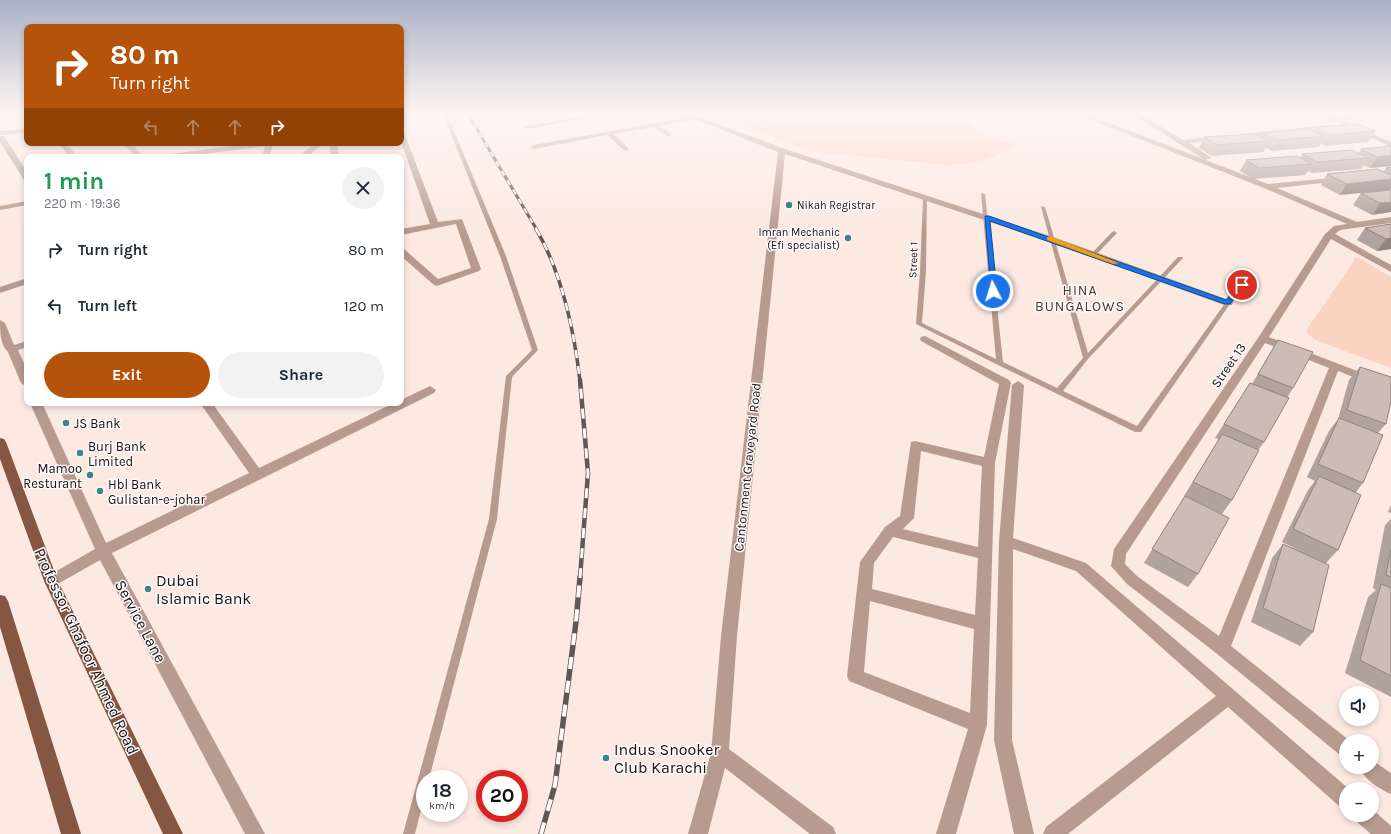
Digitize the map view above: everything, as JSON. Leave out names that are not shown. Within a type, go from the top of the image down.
[{"type":"main road","name":"Professor Ghafoor Ahmed Road","points":[[0,442],[51,581],[173,834]]},
{"type":"main road","points":[[1,612],[71,834]]},
{"type":"street","points":[[11,153],[24,173]]},
{"type":"street","points":[[409,153],[435,225]]},
{"type":"street","name":"Cantonment Graveyard Road","points":[[698,834],[720,753],[730,628],[782,153]]},
{"type":"street","points":[[788,153],[1053,240],[1228,303]]},
{"type":"street","points":[[1180,153],[1267,186],[1354,224]]},
{"type":"street","points":[[1200,153],[1235,174]]},
{"type":"street","points":[[1267,186],[1352,178]]},
{"type":"street","points":[[0,208],[24,204]]},
{"type":"street","points":[[1391,220],[1354,224],[1337,228],[1329,234],[1391,269]]},
{"type":"street","points":[[404,231],[459,221],[461,222],[476,269],[437,283],[404,254]]},
{"type":"street","name":"Street 13","points":[[1222,648],[1132,580],[1118,566],[1120,553],[1263,338],[1329,234]]},
{"type":"street","points":[[0,290],[24,282]]},
{"type":"street","points":[[0,323],[10,350],[12,349],[24,376]]},
{"type":"street","points":[[1263,338],[1391,388]]},
{"type":"street","points":[[925,339],[1005,383],[989,462],[978,725],[946,834]]},
{"type":"street","points":[[10,350],[24,345]]},
{"type":"street","points":[[1335,366],[1222,648],[1339,743]]},
{"type":"street","points":[[1018,385],[1006,541],[1003,740],[1024,834]]},
{"type":"street","points":[[404,403],[430,390]]},
{"type":"street","name":"Service Lane","points":[[37,406],[103,551],[255,834]]},
{"type":"street","points":[[212,406],[257,475]]},
{"type":"street","points":[[51,581],[103,551],[397,406]]},
{"type":"street","points":[[978,725],[855,676],[867,562],[890,531],[907,518],[915,445],[989,462]]},
{"type":"street","points":[[890,531],[985,554]]},
{"type":"street","points":[[1006,541],[1081,567],[1339,793]]},
{"type":"street","points":[[863,593],[982,624]]},
{"type":"street","points":[[1053,834],[1229,696]]},
{"type":"street","points":[[720,753],[826,834]]},
{"type":"street","points":[[1377,774],[1391,785]]},
{"type":"street","points":[[1372,822],[1386,834]]},
{"type":"lane","points":[[409,834],[493,519],[508,376],[535,350],[503,256],[462,153]]},
{"type":"lane","points":[[983,194],[987,218],[1000,364],[1138,430],[1242,285]]},
{"type":"lane","name":"Street 1","points":[[925,197],[923,271],[919,324],[1000,364]]},
{"type":"lane","points":[[1043,207],[1086,358]]},
{"type":"lane","points":[[1093,254],[1114,233]]},
{"type":"lane","points":[[1058,392],[1086,358],[1159,278],[1180,258]]},
{"type":"shaded area","points":[[828,153],[1004,153],[984,160],[965,164],[946,165]]},
{"type":"shaded area","points":[[1354,257],[1359,258],[1391,277],[1391,368],[1315,340],[1307,333],[1307,329],[1354,261]]},
{"type":"building","points":[[1358,153],[1368,158],[1318,162],[1302,154]]},
{"type":"building","points":[[1369,153],[1391,153],[1391,155],[1377,157]]},
{"type":"building","points":[[1297,156],[1311,164],[1259,168],[1246,160]]},
{"type":"building","points":[[1377,169],[1391,175],[1391,179],[1347,184],[1327,174]]},
{"type":"building","points":[[1391,190],[1391,202],[1380,203],[1361,193]]},
{"type":"building","points":[[1391,224],[1391,238],[1386,239],[1365,228]]},
{"type":"building","points":[[1278,340],[1313,352],[1293,388],[1258,374]]},
{"type":"building","points":[[1360,367],[1391,377],[1391,401],[1386,424],[1347,410]]},
{"type":"building","points":[[1250,383],[1289,398],[1264,442],[1224,424]]},
{"type":"building","points":[[1339,418],[1383,435],[1363,483],[1318,464]]},
{"type":"building","points":[[1222,434],[1259,450],[1232,500],[1193,482]]},
{"type":"building","points":[[1319,476],[1361,495],[1338,550],[1293,529]]},
{"type":"building","points":[[1185,496],[1229,518],[1198,574],[1152,549]]},
{"type":"building","points":[[1283,544],[1329,565],[1313,632],[1263,608]]},
{"type":"building","points":[[1391,549],[1391,577],[1386,575]]},
{"type":"building","points":[[1381,584],[1391,588],[1391,676],[1360,660]]},
{"type":"railway","points":[[491,153],[537,230]]},
{"type":"railway","points":[[536,229],[553,264],[566,302],[580,381]]},
{"type":"railway","points":[[580,380],[588,473],[580,578]]},
{"type":"railway","points":[[541,834],[555,785],[576,622],[580,577]]},
{"type":"slow traffic","points":[[1050,239],[1116,263]]},
{"type":"place","name":"Nikah Registrar","points":[[789,205]]},
{"type":"place","name":"Imran Mechanic (Efi specialist)","points":[[848,238]]},
{"type":"place","name":"JS Bank","points":[[66,423]]},
{"type":"place","name":"Burj Bank Limited","points":[[80,453]]},
{"type":"place","name":"Mamoo Resturant","points":[[90,475]]},
{"type":"place","name":"Hbl Bank Gulistan-e-johar","points":[[100,491]]},
{"type":"place","name":"Dubai Islamic Bank","points":[[148,589]]},
{"type":"place","name":"Indus Snooker Club Karachi","points":[[606,758]]},
{"type":"district","name":"HINA BUNGALOWS","points":[[1080,298]]},
{"type":"route","points":[[993,291],[987,218],[1053,240],[1228,303],[1242,285]]}]
